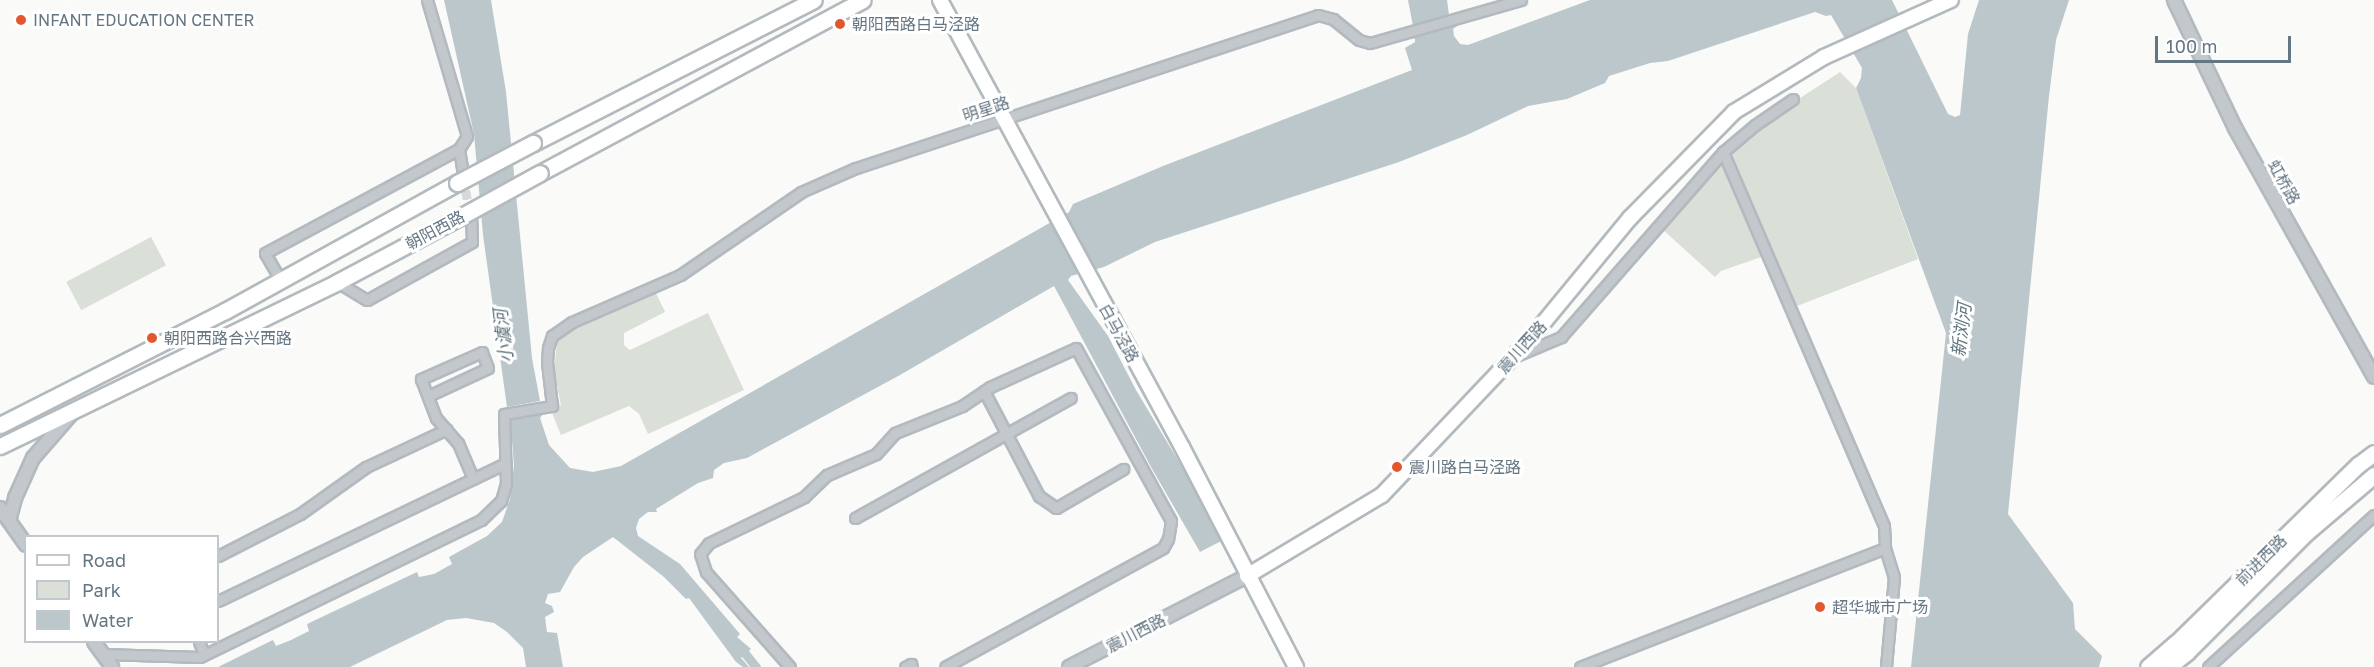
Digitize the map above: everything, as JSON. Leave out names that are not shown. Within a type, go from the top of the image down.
[{"type":"main road","name":"朝阳西路","points":[[0,425],[281,281],[460,178],[814,0]]},
{"type":"main road","name":"朝阳西路","points":[[0,446],[466,218],[540,173],[862,0]]},
{"type":"main road","name":"白马泾路","points":[[940,0],[1182,447],[1296,667]]},
{"type":"main road","name":"震川西路","points":[[1247,576],[1382,495],[1513,357],[1630,218],[1734,112],[1824,57],[1951,0]]},
{"type":"main road","name":"前进西路","points":[[2148,667],[2176,643],[2358,465],[2374,453]]},
{"type":"main road","name":"前进西路","points":[[2168,667],[2187,652],[2307,532],[2374,476]]},
{"type":"street","points":[[281,281],[265,253],[459,149],[467,136],[427,0]]},
{"type":"street","name":"明星路","points":[[506,463],[504,414],[552,406],[548,348],[552,336],[572,322],[680,275],[801,192],[856,168],[1318,15],[1333,19],[1359,40],[1370,43],[1521,0]]},
{"type":"street","name":"虹桥路","points":[[2174,0],[2235,128],[2374,377]]},
{"type":"street","points":[[1513,357],[1561,337],[1723,152],[1755,125],[1793,99]]},
{"type":"street","points":[[459,149],[460,178]]},
{"type":"street","points":[[1723,152],[1884,526],[1885,548],[1894,577],[1886,667]]},
{"type":"street","points":[[337,282],[366,300],[472,242],[466,218]]},
{"type":"street","points":[[790,667],[706,572],[700,554],[709,543],[804,497],[827,475],[876,454],[895,433],[962,406],[984,391],[1076,348],[1171,521],[1163,548],[945,667]]},
{"type":"street","points":[[428,396],[488,368],[482,352],[421,379],[436,418],[458,443],[473,479]]},
{"type":"street","points":[[984,391],[1039,496],[1056,508],[1124,469]]},
{"type":"street","points":[[855,518],[1071,398]]},
{"type":"street","points":[[4,519],[33,458],[75,410]]},
{"type":"street","points":[[219,555],[300,514],[366,468],[447,429]]},
{"type":"street","points":[[103,654],[200,657],[482,520],[501,501],[506,484],[506,463],[219,601]]},
{"type":"street","points":[[0,508],[4,519],[24,543]]},
{"type":"street","points":[[2208,667],[2374,515]]},
{"type":"street","points":[[1580,667],[1885,548]]},
{"type":"street","name":"震川西路","points":[[1069,667],[1247,576]]},
{"type":"street","points":[[95,643],[112,667]]},
{"type":"street","points":[[199,643],[204,654]]},
{"type":"street","points":[[905,667],[911,664],[912,667]]},
{"type":"green space","points":[[1840,72],[1856,88],[1918,259],[1797,306],[1729,152],[1794,102]]},
{"type":"green space","points":[[1721,159],[1764,256],[1721,271],[1715,277],[1661,228]]},
{"type":"green space","points":[[151,237],[166,265],[81,310],[66,282]]},
{"type":"green space","points":[[656,293],[665,312],[624,333],[624,345],[630,350],[708,313],[744,390],[648,434],[639,414],[629,406],[561,435],[552,413],[561,405],[554,370],[557,343],[568,331]]},
{"type":"water","name":"小澞河","points":[[444,0],[491,0],[506,92],[532,358],[540,401],[507,407],[483,235],[474,134]]},
{"type":"water","points":[[1408,0],[1447,0],[1449,15],[1413,26]]},
{"type":"water","name":"新浏河","points":[[1590,0],[1892,0],[1948,114],[1955,117],[1960,115],[1968,34],[1979,0],[2069,0],[2056,40],[2049,96],[2008,514],[2073,603],[2075,629],[2102,656],[2099,667],[1911,667],[1946,333],[1856,88],[1861,78],[1862,68],[1831,15],[1826,16],[1815,12],[1668,61],[1650,63],[1609,76],[1605,83],[1567,99],[1528,106],[1467,135],[1399,162],[1155,242],[1104,267],[1071,276],[1068,280],[1108,336],[1136,390],[1225,539],[1200,552],[1151,467],[1054,286],[900,375],[747,458],[724,463],[714,470],[713,478],[698,483],[656,509],[657,512],[648,512],[639,519],[636,528],[638,536],[680,564],[740,634],[737,637],[751,649],[741,658],[749,667],[743,667],[736,662],[689,598],[686,599],[664,577],[613,537],[583,557],[574,567],[560,592],[548,594],[545,603],[552,606],[554,612],[545,617],[547,632],[557,633],[563,667],[526,667],[523,648],[507,632],[494,623],[466,618],[447,620],[350,667],[218,667],[273,640],[276,646],[291,640],[309,631],[307,624],[417,572],[419,577],[434,574],[452,564],[449,557],[487,536],[502,522],[510,499],[514,465],[510,418],[543,414],[540,418],[549,445],[570,468],[593,472],[621,466],[1069,212],[1073,204],[1163,166],[1412,70],[1405,48],[1415,42],[1415,39],[1411,37],[1461,23],[1453,29],[1454,36],[1460,44],[1468,45]]},
{"type":"waterway","points":[[739,646],[756,667]]},
{"type":"tunnel","points":[[463,177],[470,214]]},
{"type":"place","name":"INFANT EDUCATION CENTER","points":[[21,20]]},
{"type":"place","name":"朝阳西路白马泾路","points":[[840,24]]},
{"type":"place","name":"朝阳西路合兴西路","points":[[152,338]]},
{"type":"place","name":"震川路白马泾路","points":[[1397,467]]},
{"type":"place","name":"超华城市广场","points":[[1820,607]]}]
